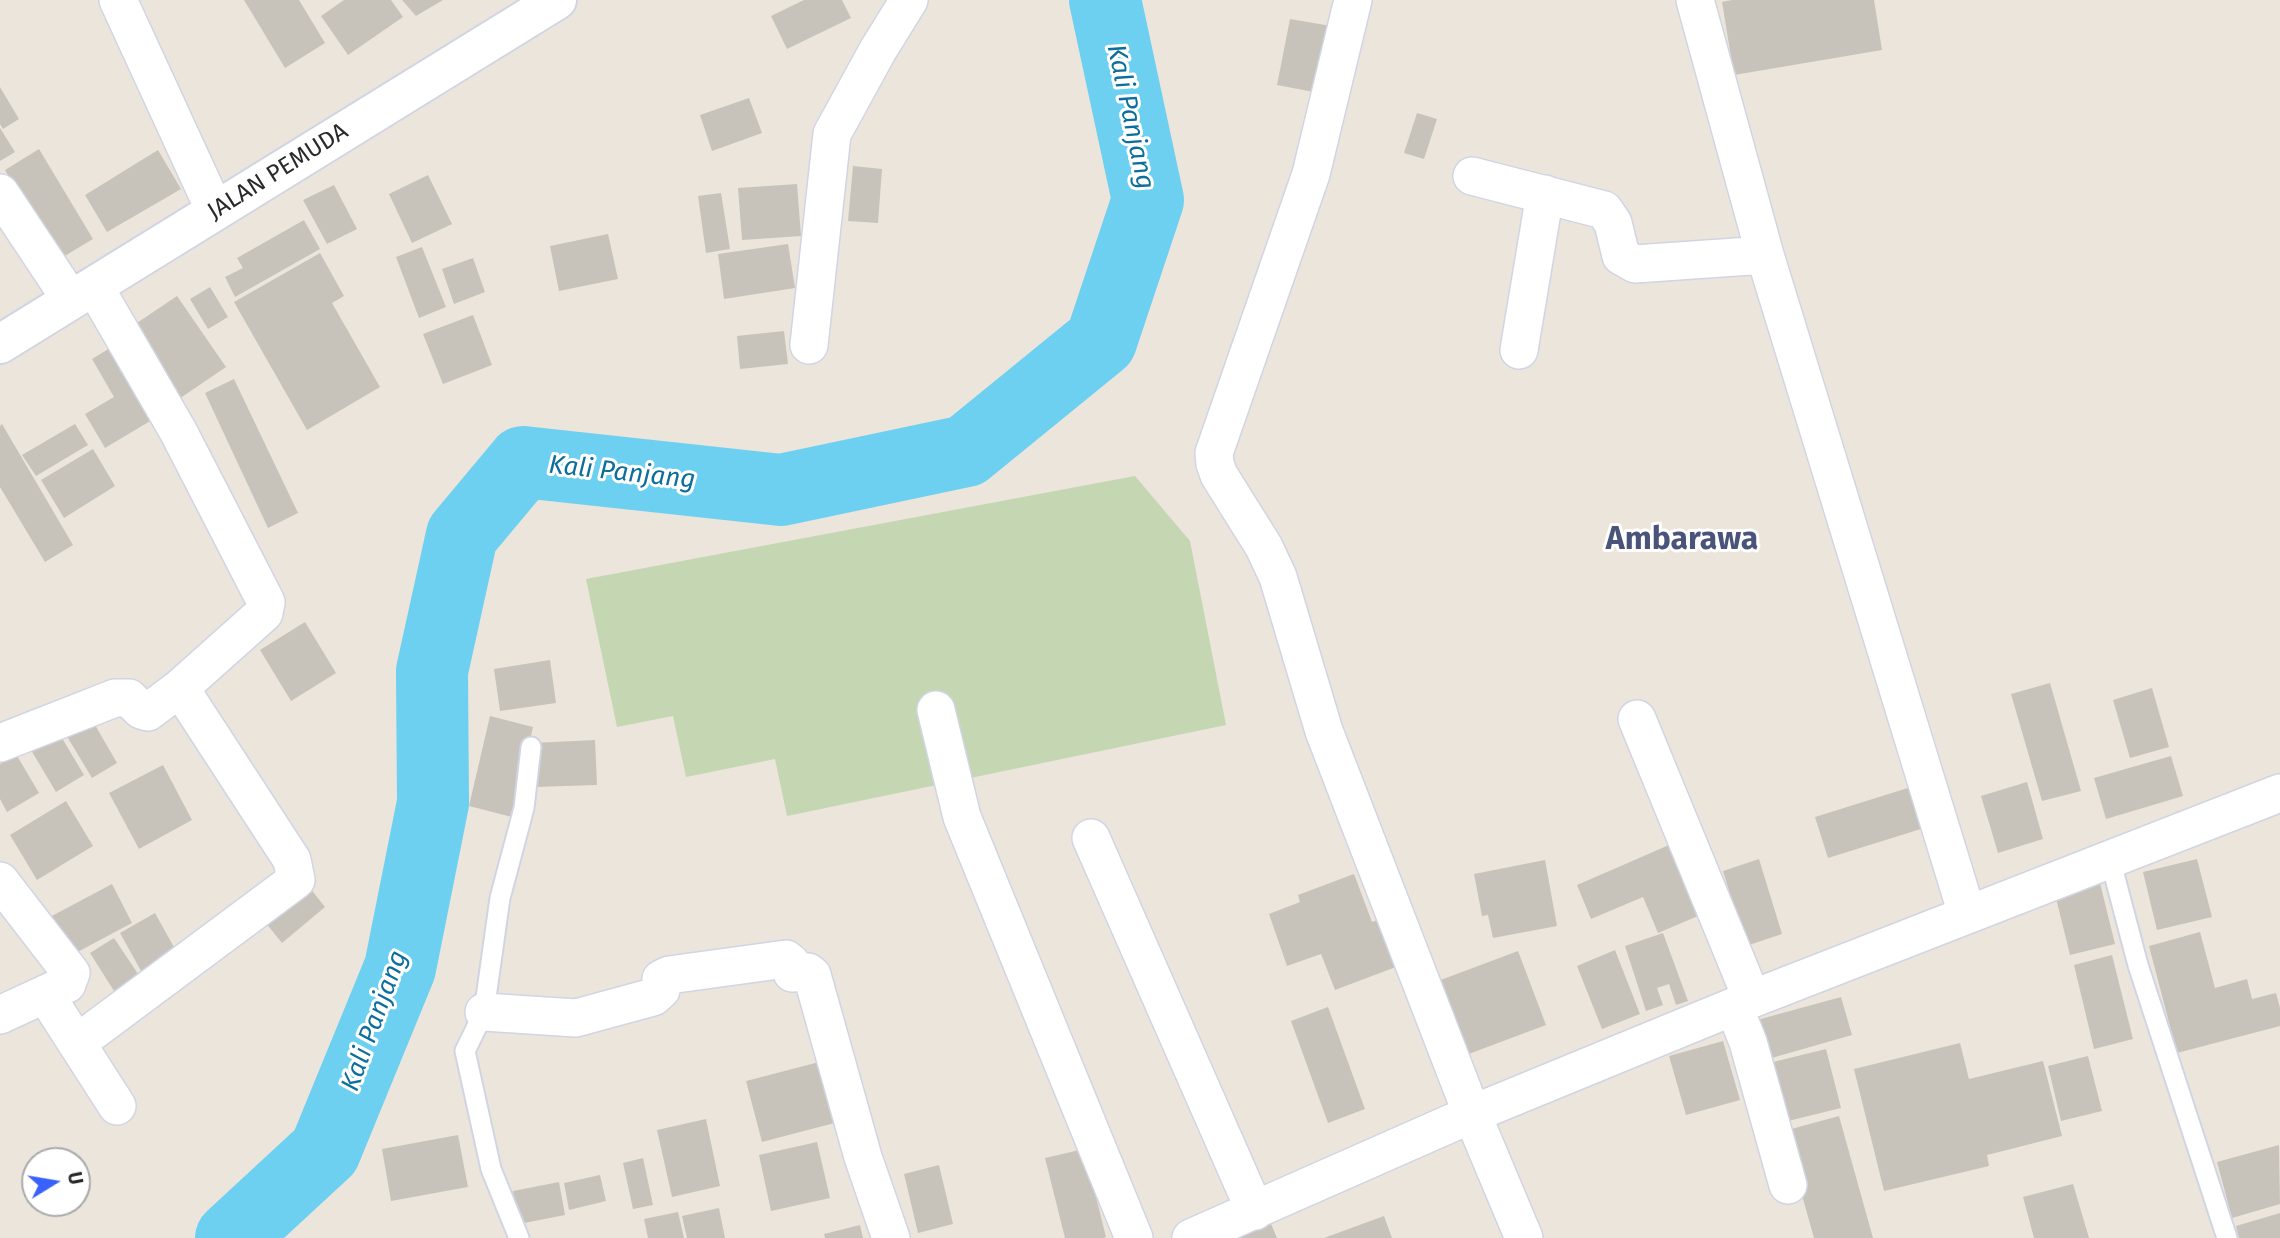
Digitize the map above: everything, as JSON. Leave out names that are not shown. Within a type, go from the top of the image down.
[{"type":"main road","name":"JALAN PEMUDA","points":[[0,344],[557,0]]},
{"type":"street","points":[[118,0],[215,211]]},
{"type":"street","points":[[809,345],[832,134],[909,0]]},
{"type":"street","points":[[1353,0],[1311,174],[1214,453],[1215,464],[1219,475],[1264,547],[1278,577],[1324,731],[1472,1114],[1524,1238]]},
{"type":"street","points":[[1695,0],[1765,255],[1967,914]]},
{"type":"street","points":[[1472,176],[1604,209],[1613,223],[1621,256],[1635,264],[1765,255]]},
{"type":"street","points":[[0,193],[82,293],[178,431],[266,602],[264,614],[180,688],[148,712],[141,710],[129,698],[115,698],[0,743]]},
{"type":"street","points":[[1519,349],[1545,194]]},
{"type":"street","points":[[76,1043],[296,880],[292,860],[180,688]]},
{"type":"street","points":[[936,710],[962,817],[1134,1238]]},
{"type":"street","points":[[1637,719],[1743,1003],[1748,1042],[1788,1185]]},
{"type":"street","points":[[1191,1238],[1472,1114],[1743,1003],[2280,793]]},
{"type":"street","points":[[1091,838],[1255,1211]]},
{"type":"street","points":[[0,881],[71,974],[67,984],[0,1015]]},
{"type":"street","points":[[484,1013],[576,1018],[653,997],[661,990],[661,979],[669,975],[786,958],[791,963],[792,973],[808,972],[812,975],[863,1157],[891,1238]]},
{"type":"street","points":[[45,994],[117,1106]]},
{"type":"lane","points":[[519,1238],[491,1169],[465,1051],[484,1013],[500,898],[524,808],[531,747]]},
{"type":"lane","points":[[2110,859],[2138,965],[2227,1238]]},
{"type":"green space","points":[[1135,476],[1190,541],[1226,725],[787,816],[775,759],[686,777],[673,716],[617,727],[586,579]]},
{"type":"building","points":[[244,0],[299,0],[325,43],[285,68]]},
{"type":"building","points":[[344,0],[391,0],[403,17],[348,55],[321,16]]},
{"type":"building","points":[[402,0],[443,0],[416,16]]},
{"type":"building","points":[[804,0],[842,0],[851,18],[787,49],[771,16]]},
{"type":"building","points":[[1874,0],[1882,50],[1734,75],[1722,2]]},
{"type":"building","points":[[1290,19],[1337,27],[1324,94],[1277,85]]},
{"type":"building","points":[[0,87],[19,119],[3,129],[0,124]]},
{"type":"building","points":[[749,98],[762,133],[712,151],[700,115]]},
{"type":"building","points":[[1417,113],[1437,119],[1424,159],[1404,153]]},
{"type":"building","points":[[0,128],[15,152],[0,161]]},
{"type":"building","points":[[39,149],[93,239],[58,260],[5,170]]},
{"type":"building","points":[[158,150],[181,189],[107,232],[85,195]]},
{"type":"building","points":[[853,166],[882,169],[878,223],[848,221]]},
{"type":"building","points":[[428,175],[452,224],[412,243],[389,194]]},
{"type":"building","points":[[797,184],[801,236],[742,240],[738,188]]},
{"type":"building","points":[[334,185],[357,229],[327,244],[303,200]]},
{"type":"building","points":[[721,193],[730,249],[706,253],[698,196]]},
{"type":"building","points":[[304,220],[320,249],[235,297],[225,277],[243,268],[237,258]]},
{"type":"building","points":[[608,234],[618,279],[559,291],[550,246]]},
{"type":"building","points":[[788,244],[795,288],[724,299],[718,254]]},
{"type":"building","points":[[422,247],[446,307],[419,318],[396,257]]},
{"type":"building","points":[[320,253],[344,296],[332,303],[380,387],[307,430],[234,302]]},
{"type":"building","points":[[473,258],[485,292],[454,304],[442,269]]},
{"type":"building","points":[[210,287],[228,317],[208,329],[190,299]]},
{"type":"building","points":[[177,296],[226,367],[173,403],[125,331]]},
{"type":"building","points":[[473,315],[492,365],[443,384],[423,334]]},
{"type":"building","points":[[784,331],[788,364],[740,369],[737,336]]},
{"type":"building","points":[[115,345],[157,417],[105,448],[85,414],[114,397],[92,359]]},
{"type":"building","points":[[234,379],[298,513],[268,528],[205,393]]},
{"type":"building","points":[[2,424],[73,545],[45,562],[0,487]]},
{"type":"building","points":[[75,424],[88,445],[36,476],[22,455]]},
{"type":"building","points":[[93,449],[115,486],[64,518],[41,480]]},
{"type":"building","points":[[305,622],[336,673],[291,701],[260,650]]},
{"type":"building","points":[[550,660],[556,703],[500,711],[494,669]]},
{"type":"building","points":[[2050,683],[2081,791],[2042,801],[2011,694]]},
{"type":"building","points":[[2152,688],[2169,747],[2130,758],[2113,700]]},
{"type":"building","points":[[490,716],[533,727],[512,817],[469,806]]},
{"type":"building","points":[[91,718],[117,763],[92,778],[65,733]]},
{"type":"building","points":[[56,728],[84,775],[56,792],[28,745]]},
{"type":"building","points":[[595,740],[597,785],[535,787],[533,743]]},
{"type":"building","points":[[16,754],[39,793],[7,812],[0,799],[0,764]]},
{"type":"building","points":[[2171,756],[2183,796],[2106,819],[2094,778]]},
{"type":"building","points":[[163,765],[192,820],[139,849],[109,793]]},
{"type":"building","points":[[2027,782],[2043,839],[1998,853],[1981,796]]},
{"type":"building","points":[[1911,787],[1924,828],[1828,858],[1815,817]]},
{"type":"building","points":[[66,801],[93,846],[37,880],[10,835]]},
{"type":"building","points":[[1669,845],[1698,916],[1658,933],[1643,897],[1591,919],[1577,885]]},
{"type":"building","points":[[1759,859],[1782,934],[1746,946],[1723,871]]},
{"type":"building","points":[[2197,859],[2212,917],[2157,930],[2143,872]]},
{"type":"building","points":[[1545,860],[1557,926],[1493,938],[1488,915],[1482,916],[1474,874]]},
{"type":"building","points":[[1354,874],[1372,922],[1383,918],[1401,965],[1335,990],[1321,954],[1287,966],[1269,914],[1300,902],[1298,895]]},
{"type":"building","points":[[2098,875],[2115,944],[2070,955],[2053,886]]},
{"type":"building","points":[[305,882],[325,907],[282,943],[261,917]]},
{"type":"building","points":[[112,884],[132,923],[70,956],[50,917]]},
{"type":"building","points":[[155,913],[180,958],[145,978],[120,933]]},
{"type":"building","points":[[2200,932],[2215,988],[2247,979],[2252,999],[2276,993],[2280,1008],[2280,1026],[2177,1053],[2149,946]]},
{"type":"building","points":[[1663,933],[1688,1001],[1676,1005],[1669,984],[1657,988],[1663,1005],[1646,1011],[1625,946]]},
{"type":"building","points":[[114,938],[146,986],[121,1002],[90,953]]},
{"type":"building","points":[[1615,950],[1640,1014],[1602,1029],[1577,966]]},
{"type":"building","points":[[1518,951],[1546,1025],[1458,1058],[1430,984]]},
{"type":"building","points":[[2112,955],[2133,1039],[2094,1049],[2074,965]]},
{"type":"building","points":[[1841,997],[1852,1035],[1768,1059],[1757,1020]]},
{"type":"building","points":[[1328,1007],[1365,1109],[1328,1123],[1291,1021]]},
{"type":"building","points":[[1723,1041],[1740,1100],[1686,1115],[1669,1056]]},
{"type":"building","points":[[1960,1043],[1969,1079],[2043,1061],[2062,1136],[1987,1155],[1989,1166],[1884,1191],[1854,1069]]},
{"type":"building","points":[[1826,1049],[1841,1108],[1780,1123],[1765,1064]]},
{"type":"building","points":[[2088,1056],[2102,1111],[2061,1121],[2048,1066]]},
{"type":"building","points":[[827,1060],[842,1121],[762,1142],[746,1081]]},
{"type":"building","points":[[1839,1116],[1873,1238],[1814,1238],[1784,1131]]},
{"type":"building","points":[[706,1119],[720,1186],[672,1197],[657,1130]]},
{"type":"building","points":[[458,1135],[468,1187],[391,1201],[382,1149]]},
{"type":"building","points":[[817,1142],[830,1198],[771,1211],[759,1155]]},
{"type":"building","points":[[2279,1145],[2280,1204],[2232,1218],[2217,1162]]},
{"type":"building","points":[[1084,1149],[1106,1237],[1104,1238],[1065,1238],[1045,1158]]},
{"type":"building","points":[[643,1158],[653,1205],[633,1209],[623,1163]]},
{"type":"building","points":[[939,1165],[953,1224],[918,1233],[904,1174]]},
{"type":"building","points":[[600,1175],[606,1201],[569,1210],[564,1183]]},
{"type":"building","points":[[559,1182],[565,1215],[519,1224],[513,1191]]},
{"type":"building","points":[[2073,1184],[2089,1238],[2034,1238],[2023,1197]]},
{"type":"building","points":[[719,1208],[725,1238],[687,1238],[682,1216]]},
{"type":"building","points":[[678,1212],[684,1238],[648,1238],[644,1219]]},
{"type":"building","points":[[2280,1213],[2280,1238],[2239,1238],[2236,1226]]},
{"type":"building","points":[[1384,1216],[1392,1238],[1324,1238]]},
{"type":"building","points":[[1268,1217],[1277,1238],[1217,1238]]},
{"type":"building","points":[[860,1225],[863,1238],[825,1238],[824,1234]]},
{"type":"waterway","name":"Kali Panjang","points":[[231,1238],[325,1151],[400,968],[433,803],[432,671],[462,535],[523,462],[781,490],[966,451],[1101,341],[1148,200],[1105,0]]},
{"type":"district","name":"Ambarawa","points":[[1682,540]]}]
